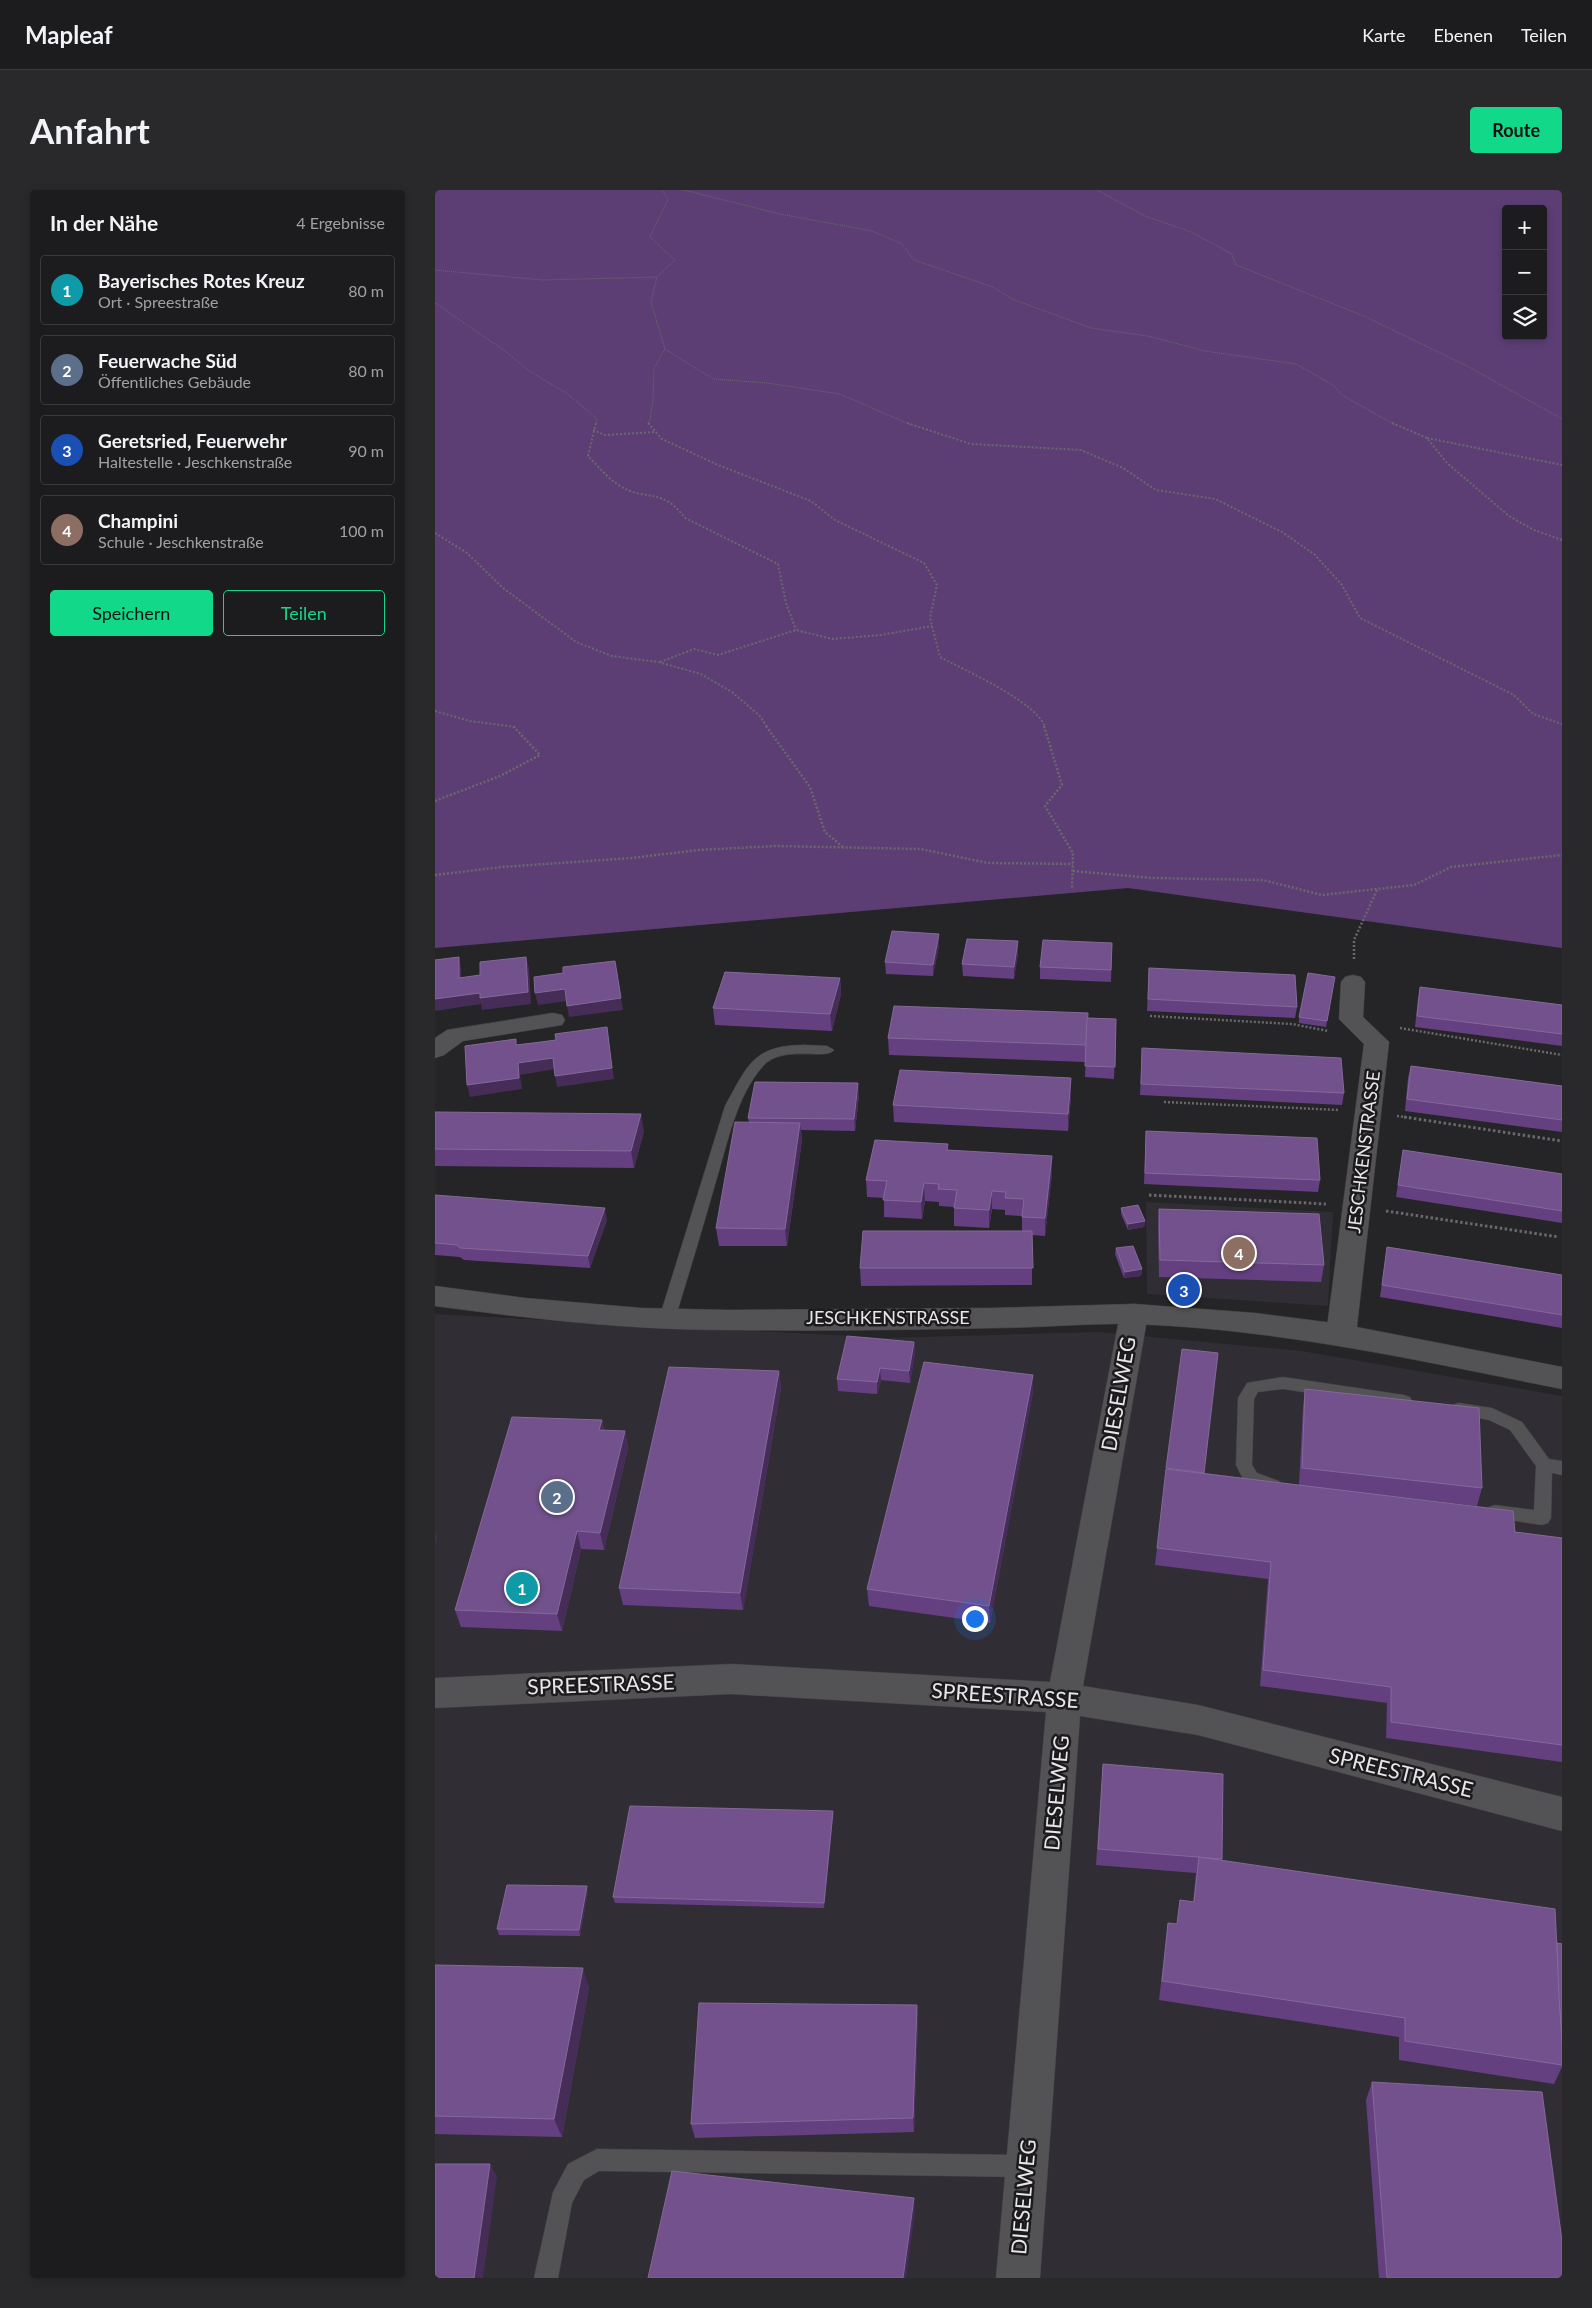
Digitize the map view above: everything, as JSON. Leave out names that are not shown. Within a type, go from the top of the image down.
[{"type":"street","points":[[1353,982],[1351,1019],[1377,1042]]},
{"type":"street","points":[[435,1050],[456,1035],[553,1020]]},
{"type":"street","name":"JESCHKENSTRASSE","points":[[1341,1335],[1377,1042]]},
{"type":"street","name":"JESCHKENSTRASSE","points":[[435,1296],[525,1308],[667,1318],[993,1318],[1134,1314],[1255,1324],[1341,1335],[1562,1378]]},
{"type":"street","name":"DIESELWEG","points":[[1018,2278],[1064,1698],[1134,1314]]},
{"type":"street","name":"SPREESTRASSE","points":[[435,1693],[731,1679],[1064,1698],[1198,1720],[1562,1814]]},
{"type":"lane","points":[[667,1318],[732,1106],[744,1083],[759,1062],[768,1055],[784,1051],[827,1050]]},
{"type":"lane","points":[[1285,1488],[1265,1485],[1251,1478],[1244,1465],[1246,1398],[1253,1387],[1283,1383],[1416,1402]]},
{"type":"lane","points":[[1445,1406],[1492,1414],[1516,1426],[1544,1465],[1542,1518],[1483,1511]]},
{"type":"lane","points":[[1544,1465],[1562,1468]]},
{"type":"lane","points":[[546,2278],[561,2200],[576,2172],[597,2160],[1027,2166]]},
{"type":"path","points":[[662,190],[668,199],[650,237],[675,260],[657,277],[651,302],[665,349],[713,379],[767,383],[840,394],[900,421],[971,444],[1081,450],[1123,468],[1156,490],[1215,499],[1282,532],[1315,554],[1341,585],[1360,618],[1437,658],[1515,695],[1533,714],[1562,724]]},
{"type":"path","points":[[684,190],[781,214],[872,231],[902,244],[914,260],[993,287],[1012,299],[1065,320],[1091,328],[1148,336],[1205,350],[1296,364],[1333,385],[1342,396],[1382,419],[1427,438],[1562,465]]},
{"type":"path","points":[[1097,190],[1145,216],[1199,236],[1232,254],[1236,265],[1366,317],[1471,368],[1562,419]]},
{"type":"path","points":[[435,270],[511,279],[574,281],[657,277]]},
{"type":"path","points":[[435,303],[529,370],[569,395],[597,419],[588,456],[622,488],[657,495],[676,504],[685,518],[778,564],[785,602],[796,630]]},
{"type":"path","points":[[665,349],[654,368],[653,401],[648,424],[655,432],[662,438],[718,465],[811,501],[835,520],[924,563],[937,585],[930,618],[940,657],[1005,691],[1042,718],[1062,784],[1045,806],[1073,854],[1072,889]]},
{"type":"path","points":[[593,430],[605,435],[655,432]]},
{"type":"path","points":[[1427,438],[1447,463],[1509,516],[1534,530],[1562,540]]},
{"type":"path","points":[[435,533],[467,553],[503,588],[576,642],[611,656],[658,662],[701,674],[732,692],[760,716],[810,787],[825,832],[843,847]]},
{"type":"path","points":[[658,662],[694,649],[718,655],[796,630],[831,639],[881,635],[933,626]]},
{"type":"path","points":[[435,711],[470,721],[515,726],[540,755],[500,776],[435,801]]},
{"type":"path","points":[[435,875],[632,858],[698,850],[776,846],[921,849],[988,863],[1073,864]]},
{"type":"path","points":[[1073,871],[1152,878],[1263,880],[1322,895],[1414,885],[1451,867],[1562,855]]},
{"type":"path","points":[[1355,940],[1377,889]]},
{"type":"path","points":[[1150,1016],[1291,1024],[1377,1042]]},
{"type":"path","points":[[1351,1019],[1562,1055]]},
{"type":"path","points":[[1164,1102],[1369,1112],[1562,1141]]},
{"type":"path","points":[[1149,1195],[1357,1206],[1559,1237]]},
{"type":"shaded area","points":[[435,190],[1562,190],[1562,948],[1128,888],[435,948]]},
{"type":"shaded area","points":[[1146,1202],[1333,1212],[1328,1306],[1147,1294]]},
{"type":"shaded area","points":[[435,1314],[887,1338],[1098,1332],[1302,1351],[1562,1396],[1562,2278],[435,2278]]},
{"type":"building","points":[[892,931],[939,934],[933,965],[885,962]]},
{"type":"building","points":[[967,939],[1018,941],[1014,967],[962,964]]},
{"type":"building","points":[[1043,940],[1112,943],[1111,970],[1040,967]]},
{"type":"building","points":[[459,957],[459,978],[480,975],[480,962],[526,957],[528,992],[480,998],[480,993],[435,999],[435,960]]},
{"type":"building","points":[[615,961],[621,998],[567,1006],[565,989],[535,993],[534,977],[563,973],[563,967]]},
{"type":"building","points":[[1149,968],[1295,975],[1297,1007],[1148,999]]},
{"type":"building","points":[[725,972],[840,978],[830,1014],[713,1008]]},
{"type":"building","points":[[1308,973],[1335,977],[1327,1021],[1299,1017]]},
{"type":"building","points":[[1420,987],[1562,1005],[1562,1034],[1417,1016]]},
{"type":"building","points":[[894,1006],[1088,1013],[1086,1045],[888,1038]]},
{"type":"building","points":[[1087,1018],[1116,1019],[1115,1067],[1085,1066]]},
{"type":"building","points":[[607,1027],[612,1068],[555,1076],[553,1058],[518,1063],[519,1078],[467,1085],[465,1046],[516,1039],[516,1045],[556,1040],[555,1034]]},
{"type":"building","points":[[1142,1048],[1341,1058],[1344,1093],[1141,1084]]},
{"type":"building","points":[[1411,1066],[1562,1086],[1562,1120],[1407,1099]]},
{"type":"building","points":[[900,1070],[1071,1078],[1068,1114],[893,1105]]},
{"type":"building","points":[[755,1082],[858,1083],[854,1119],[748,1118]]},
{"type":"building","points":[[435,1112],[641,1114],[631,1151],[435,1149]]},
{"type":"building","points":[[735,1122],[800,1123],[785,1229],[716,1228]]},
{"type":"building","points":[[1146,1131],[1317,1138],[1320,1180],[1145,1173]]},
{"type":"building","points":[[875,1140],[948,1144],[947,1150],[1052,1156],[1045,1218],[1022,1217],[1024,1199],[1005,1198],[1006,1192],[992,1191],[989,1210],[954,1208],[957,1190],[938,1189],[939,1184],[924,1183],[921,1202],[883,1200],[887,1181],[866,1180]]},
{"type":"building","points":[[1403,1150],[1562,1174],[1562,1211],[1398,1185]]},
{"type":"building","points":[[435,1195],[605,1208],[588,1256],[460,1248],[457,1245],[435,1243]]},
{"type":"building","points":[[1138,1205],[1145,1221],[1128,1224],[1121,1208]]},
{"type":"building","points":[[1159,1209],[1319,1214],[1324,1265],[1160,1260]]},
{"type":"building","points":[[863,1231],[1032,1231],[1033,1268],[860,1268]]},
{"type":"building","points":[[1133,1246],[1142,1269],[1125,1272],[1116,1248]]},
{"type":"building","points":[[1387,1247],[1562,1275],[1562,1315],[1382,1285]]},
{"type":"building","points":[[847,1336],[914,1342],[909,1371],[880,1368],[877,1382],[837,1379]]},
{"type":"building","points":[[1182,1349],[1218,1353],[1204,1473],[1166,1468]]},
{"type":"building","points":[[924,1362],[1033,1375],[989,1606],[867,1589]]},
{"type":"building","points":[[669,1367],[779,1371],[740,1593],[619,1588]]},
{"type":"building","points":[[1305,1389],[1479,1408],[1482,1488],[1302,1468]]},
{"type":"building","points":[[512,1417],[602,1420],[599,1430],[625,1431],[600,1533],[577,1531],[557,1614],[455,1610]]},
{"type":"building","points":[[1166,1469],[1513,1511],[1515,1532],[1562,1538],[1562,1745],[1391,1722],[1391,1687],[1263,1670],[1271,1562],[1157,1548]]},
{"type":"building","points":[[1103,1764],[1223,1774],[1222,1859],[1098,1849]]},
{"type":"building","points":[[630,1806],[833,1811],[824,1903],[613,1897]]},
{"type":"building","points":[[1199,1857],[1555,1909],[1562,2065],[1405,2041],[1405,2018],[1162,1981],[1168,1923],[1177,1924],[1180,1900],[1194,1902]]},
{"type":"building","points":[[507,1885],[587,1886],[579,1930],[497,1929]]},
{"type":"building","points":[[1557,1943],[1562,1944],[1562,2037],[1559,1998]]},
{"type":"building","points":[[435,1965],[583,1968],[554,2119],[435,2116]]},
{"type":"building","points":[[699,2003],[917,2005],[913,2118],[691,2124]]},
{"type":"building","points":[[1372,2082],[1542,2092],[1562,2241],[1562,2278],[1387,2278]]},
{"type":"building","points":[[435,2164],[490,2164],[474,2278],[435,2278]]},
{"type":"building","points":[[672,2171],[914,2198],[903,2278],[648,2278]]},
{"type":"place","name":"Champini","points":[[1239,1253]]},
{"type":"place","name":"Geretsried, Feuerwehr","points":[[1184,1290]]},
{"type":"place","name":"Feuerwache Süd","points":[[557,1497]]},
{"type":"place","name":"Bayerisches Rotes Kreuz","points":[[522,1588]]}]
